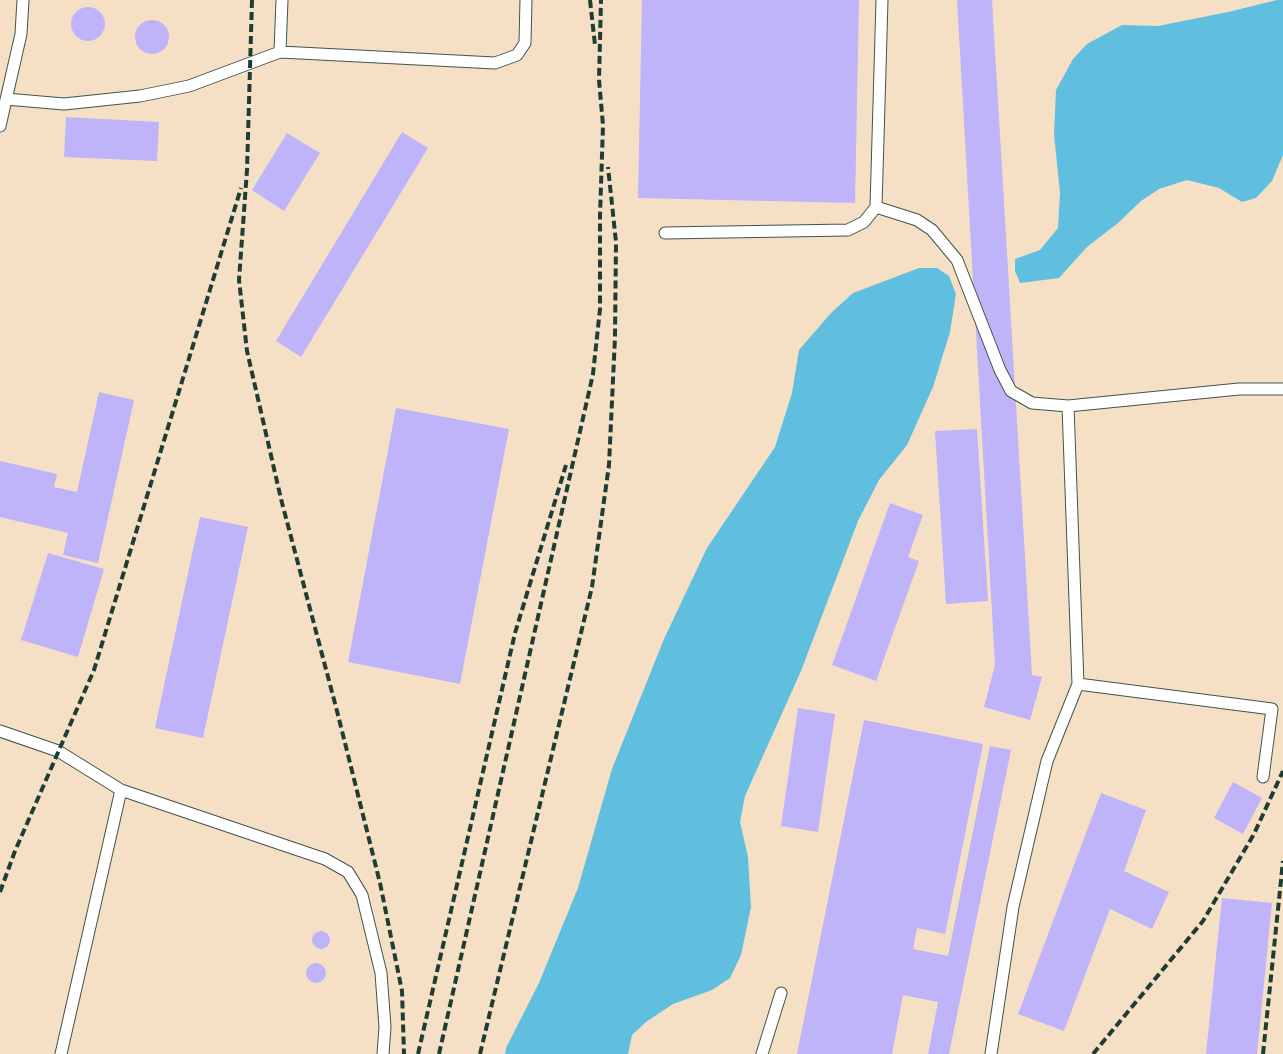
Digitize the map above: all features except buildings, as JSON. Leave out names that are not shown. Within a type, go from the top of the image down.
[{"type":"lane","points":[[0,126],[21,34],[23,0]]},
{"type":"lane","points":[[280,52],[282,0]]},
{"type":"lane","points":[[6,99],[64,104],[140,96],[188,86],[280,52],[495,64],[517,55],[526,43],[526,0]]},
{"type":"lane","points":[[665,233],[848,230],[864,222],[876,207],[882,0]]},
{"type":"lane","points":[[876,207],[917,220],[932,230],[957,260],[1000,370],[1011,391],[1032,404],[1068,406],[1239,389],[1283,389]]},
{"type":"lane","points":[[992,1054],[1012,907],[1047,761],[1078,684],[1068,406]]},
{"type":"lane","points":[[1078,684],[1272,710],[1263,777]]},
{"type":"lane","points":[[0,731],[58,751],[121,790],[325,860],[348,872],[362,895],[382,973],[383,1054]]},
{"type":"lane","points":[[60,1054],[121,790]]},
{"type":"lane","points":[[762,1054],[781,993]]},
{"type":"water","points":[[1283,0],[1283,155],[1272,181],[1256,198],[1242,202],[1219,188],[1187,180],[1159,189],[1141,201],[1118,223],[1087,247],[1059,278],[1020,283],[1015,271],[1015,259],[1040,250],[1058,228],[1060,193],[1054,134],[1056,90],[1073,59],[1087,44],[1122,25],[1158,26]]},
{"type":"water","points":[[919,268],[937,268],[949,276],[956,294],[950,332],[933,387],[907,445],[879,480],[858,521],[801,671],[745,796],[740,822],[748,857],[751,907],[741,955],[730,978],[712,990],[673,1004],[646,1022],[632,1035],[628,1054],[505,1054],[506,1048],[539,983],[578,888],[612,769],[664,639],[707,548],[775,447],[792,393],[799,350],[831,313],[853,293]]},
{"type":"railway","points":[[252,0],[247,170],[239,280],[247,351],[281,499],[380,883],[402,991],[404,1054]]},
{"type":"railway","points":[[590,0],[595,45]]},
{"type":"railway","points":[[439,1054],[593,374],[600,309],[600,216],[603,125],[599,80],[601,0]]},
{"type":"railway","points":[[480,1054],[592,587],[609,465],[615,337],[616,242],[608,167]]},
{"type":"railway","points":[[0,892],[15,851],[94,670],[241,188]]},
{"type":"railway","points":[[418,1054],[515,633],[566,465]]},
{"type":"railway","points":[[1093,1054],[1203,921],[1254,834],[1283,771]]},
{"type":"railway","points":[[1263,1054],[1283,861]]}]
